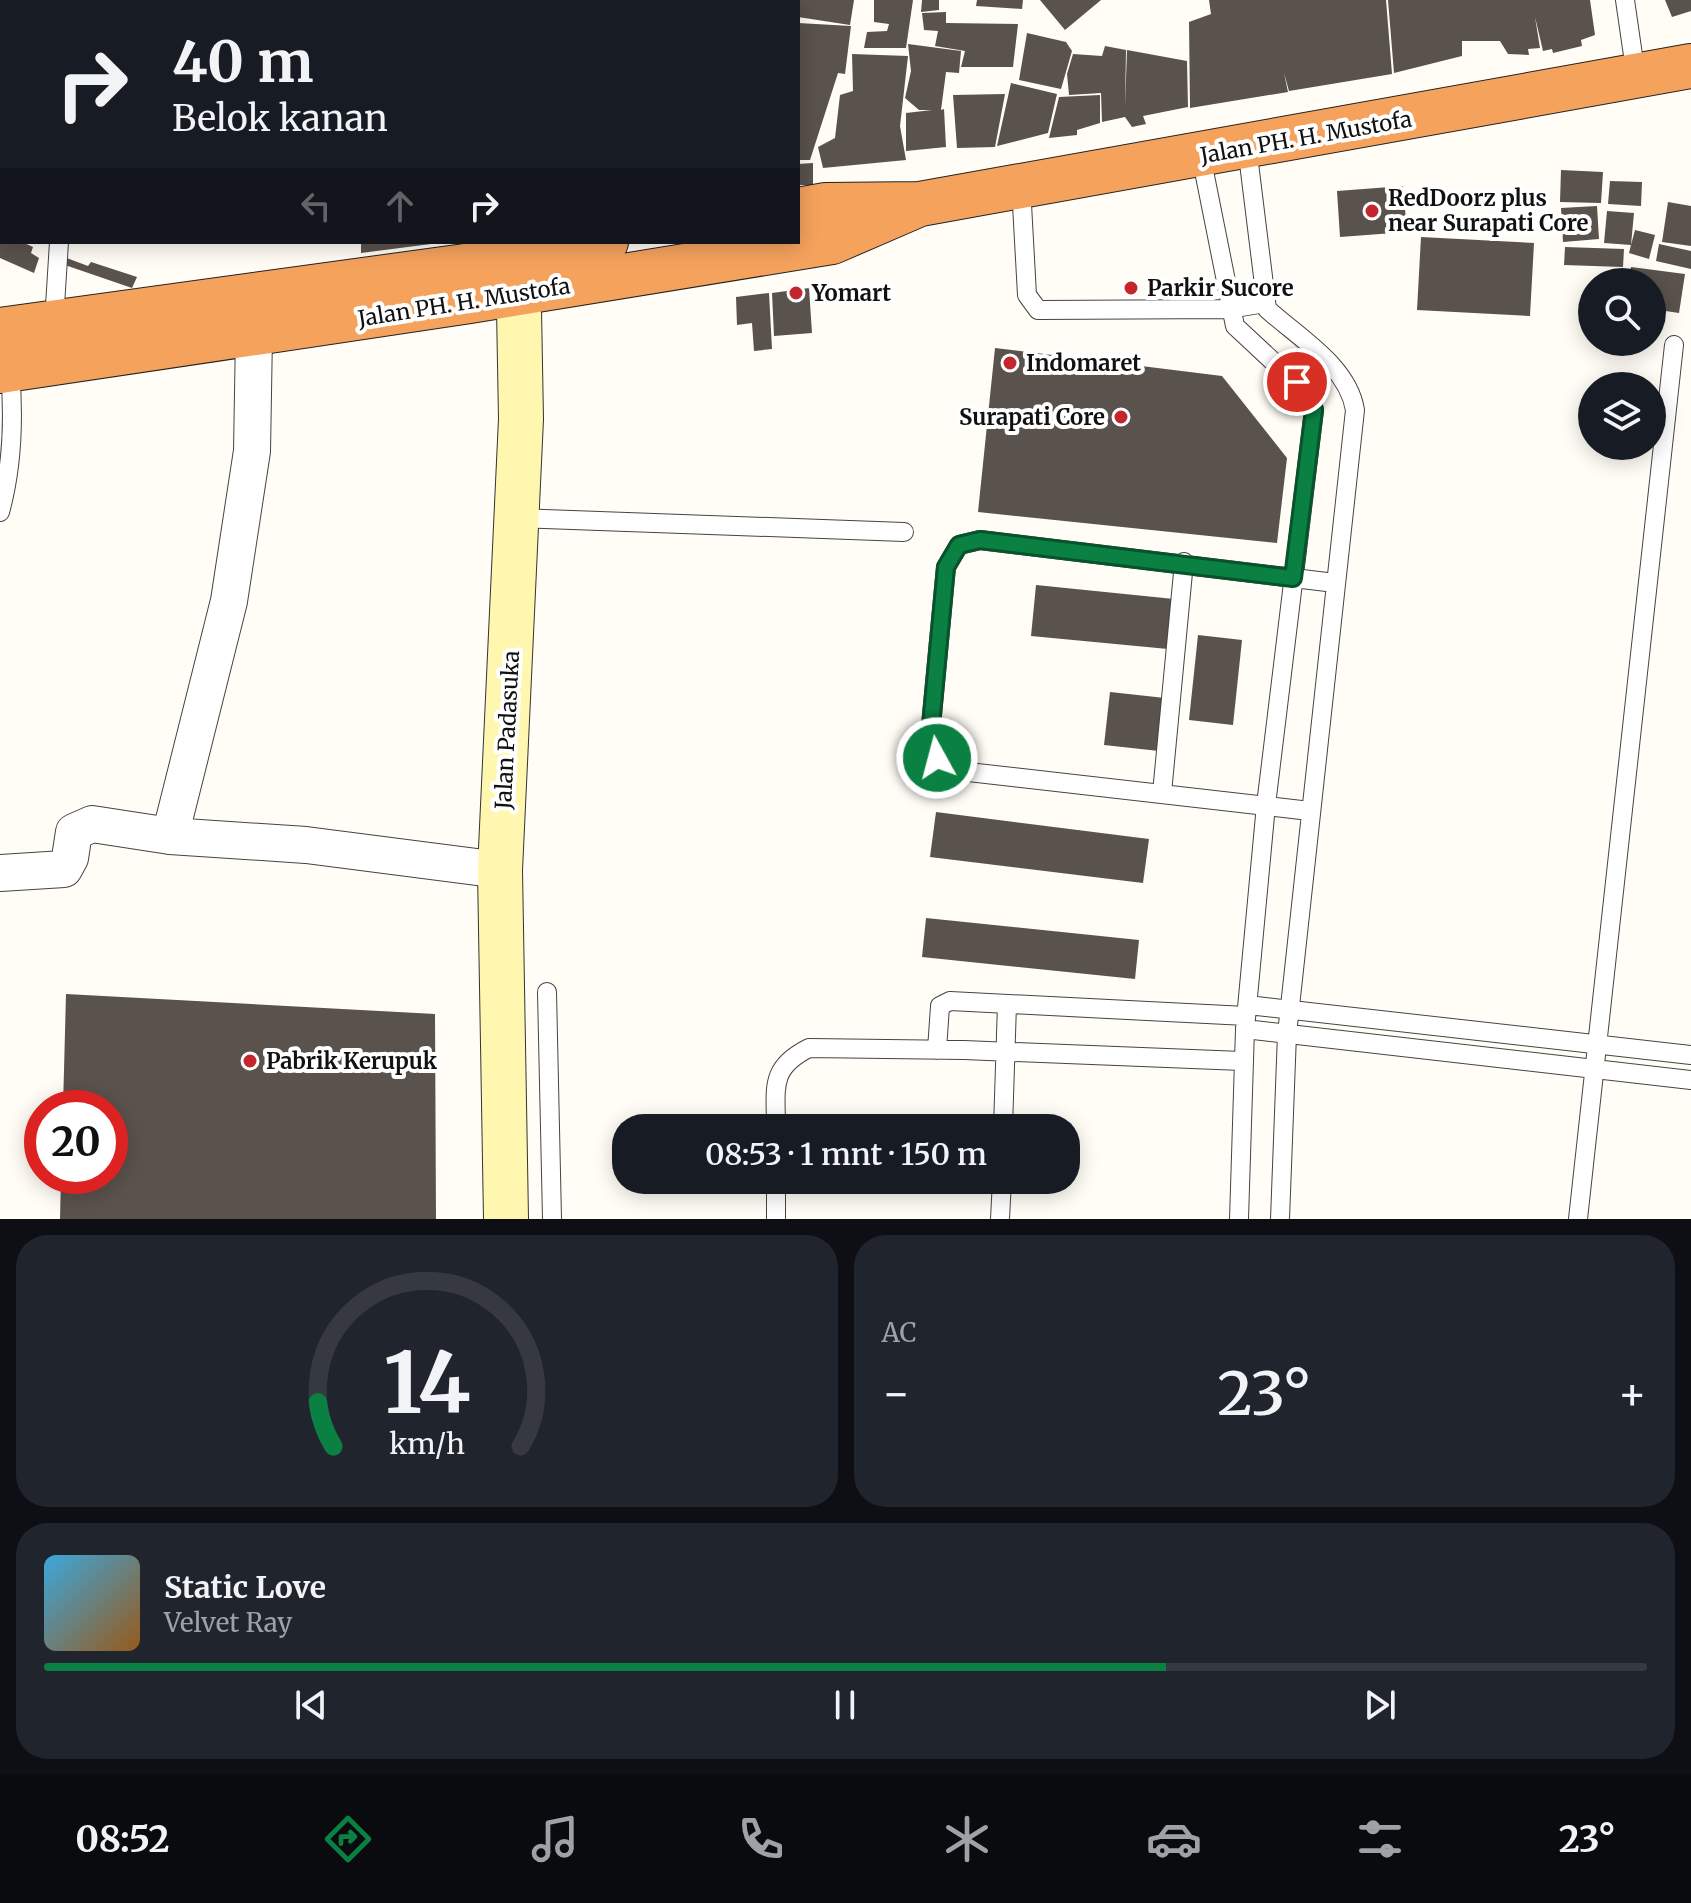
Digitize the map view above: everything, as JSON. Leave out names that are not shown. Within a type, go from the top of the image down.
[{"type":"highway","name":"Jalan PH. H. Mustofa","points":[[800,210],[826,205],[920,204],[1691,66]]},
{"type":"highway","name":"Jalan PH. H. Mustofa","points":[[16,337],[518,264],[832,242],[920,204]]},
{"type":"highway","name":"Jalan PH. H. Mustofa","points":[[16,337],[254,335],[598,244]]},
{"type":"street","name":"Jalan Padasuka","points":[[506,1219],[500,870],[521,419],[518,264]]},
{"type":"street","points":[[170,836],[229,601],[252,451],[254,335]]},
{"type":"street","points":[[0,873],[64,869],[70,858],[74,832],[84,825],[170,836],[306,845],[500,870]]},
{"type":"lane","points":[[1625,0],[1636,76]]},
{"type":"lane","points":[[1247,147],[1267,309],[1341,375],[1352,393],[1355,410],[1289,1008],[1280,1219]]},
{"type":"lane","points":[[1201,156],[1229,309],[1235,326],[1309,395],[1314,410],[1266,805],[1246,1017],[1242,1061],[1239,1219]]},
{"type":"lane","points":[[1021,186],[1027,295],[1038,310],[1229,309],[1265,303]]},
{"type":"lane","points":[[0,512],[7,486],[14,419],[16,337],[58,244]]},
{"type":"lane","points":[[1578,1219],[1674,345]]},
{"type":"lane","points":[[517,518],[544,522],[904,532]]},
{"type":"lane","points":[[1310,811],[951,770],[937,758],[930,736],[946,567],[959,545],[980,540],[1184,562],[1335,583]]},
{"type":"lane","points":[[1162,793],[1184,562]]},
{"type":"lane","points":[[547,992],[552,1219]]},
{"type":"lane","points":[[937,1050],[940,1006],[950,1001],[1246,1017],[1289,1008],[1691,1055]]},
{"type":"lane","points":[[1003,1114],[1007,1004]]},
{"type":"lane","points":[[1246,1017],[1287,1034],[1691,1080]]},
{"type":"lane","points":[[776,1114],[776,1077],[788,1059],[809,1048],[1242,1061]]},
{"type":"lane","points":[[776,1194],[776,1219]]},
{"type":"lane","points":[[1000,1219],[1001,1194]]},
{"type":"building","points":[[800,0],[854,0],[850,25],[800,17]]},
{"type":"building","points":[[874,0],[913,0],[906,48],[864,48],[867,32],[887,31],[889,24],[874,22]]},
{"type":"building","points":[[922,0],[939,0],[939,10],[921,12]]},
{"type":"building","points":[[977,0],[1023,0],[1022,9],[976,6]]},
{"type":"building","points":[[1040,0],[1101,0],[1065,30]]},
{"type":"building","points":[[1209,0],[1386,0],[1392,74],[1289,91],[1284,73],[1288,92],[1190,108],[1189,22],[1211,14]]},
{"type":"building","points":[[1388,0],[1590,0],[1595,35],[1581,40],[1582,46],[1553,53],[1552,49],[1543,51],[1535,17],[1540,48],[1528,49],[1529,55],[1508,54],[1500,41],[1462,41],[1462,56],[1394,73]]},
{"type":"building","points":[[1665,0],[1691,0],[1691,11],[1672,17]]},
{"type":"building","points":[[946,12],[946,23],[1018,24],[1013,67],[961,67],[965,51],[935,46],[938,31],[924,30],[922,13]]},
{"type":"building","points":[[800,23],[851,26],[845,74],[838,73],[810,160],[800,160]]},
{"type":"building","points":[[1027,33],[1066,42],[1072,51],[1061,89],[1019,80]]},
{"type":"building","points":[[908,44],[961,51],[959,73],[946,72],[941,110],[944,109],[946,147],[906,151],[906,113],[932,110],[919,110],[905,98],[911,71]]},
{"type":"building","points":[[1105,46],[1126,50],[1125,107],[1127,50],[1187,61],[1188,107],[1143,116],[1146,124],[1132,127],[1125,117],[1102,122],[1101,93],[1069,95],[1067,74],[1073,54],[1102,56]]},
{"type":"building","points":[[852,54],[908,56],[900,126],[906,160],[823,168],[818,147],[835,138],[840,95],[853,91]]},
{"type":"building","points":[[1011,83],[1057,94],[1048,133],[997,146]]},
{"type":"building","points":[[1005,94],[995,147],[957,148],[953,95]]},
{"type":"building","points":[[1100,95],[1100,123],[1077,130],[1077,135],[1049,138],[1059,97]]},
{"type":"building","points":[[813,163],[813,185],[800,185],[800,164]]},
{"type":"building","points":[[1561,170],[1603,172],[1601,203],[1560,202]]},
{"type":"building","points":[[1610,181],[1642,182],[1641,206],[1608,204]]},
{"type":"building","name":"RedDoorz plus near Surapati Core","points":[[1403,186],[1407,232],[1340,237],[1337,191]]},
{"type":"building","points":[[1668,202],[1691,206],[1691,246],[1662,242]]},
{"type":"building","points":[[1597,206],[1599,239],[1563,242],[1561,208]]},
{"type":"building","points":[[1607,211],[1634,213],[1631,245],[1604,243]]},
{"type":"building","points":[[1635,230],[1655,235],[1649,259],[1629,253]]},
{"type":"building","points":[[1421,237],[1534,243],[1530,316],[1417,310]]},
{"type":"building","points":[[0,244],[26,244],[33,247],[31,253],[39,258],[34,273],[0,258]]},
{"type":"building","points":[[361,244],[431,244],[361,253]]},
{"type":"building","points":[[1659,244],[1691,251],[1691,269],[1656,261]]},
{"type":"building","points":[[1565,247],[1624,249],[1623,267],[1564,265]]},
{"type":"building","points":[[64,257],[137,277],[132,288],[62,264]]},
{"type":"building","points":[[1666,272],[1685,274],[1679,313],[1666,311]]},
{"type":"building","points":[[809,288],[812,333],[774,336],[772,293]]},
{"type":"building","points":[[769,293],[772,349],[754,351],[752,323],[737,325],[736,297]]},
{"type":"building","name":"Surapati Core","points":[[995,348],[1222,376],[1287,458],[1277,543],[978,512]]},
{"type":"building","points":[[1036,585],[1174,599],[1168,649],[1031,636]]},
{"type":"building","points":[[1198,635],[1242,640],[1233,725],[1189,720]]},
{"type":"building","points":[[1110,692],[1165,698],[1159,751],[1104,745]]},
{"type":"building","points":[[936,812],[1149,839],[1143,883],[930,857]]},
{"type":"building","points":[[926,918],[1139,940],[1135,979],[922,957]]},
{"type":"building","name":"Pabrik Kerupuk","points":[[66,994],[435,1014],[436,1219],[60,1219],[61,1194],[128,1194],[128,1090],[63,1090]]},
{"type":"place","name":"RedDoorz plus near Surapati Core","points":[[1372,211]]},
{"type":"place","name":"Parkir Sucore","points":[[1131,288]]},
{"type":"place","name":"Yomart","points":[[796,293]]},
{"type":"place","name":"Indomaret","points":[[1010,363]]},
{"type":"place","name":"Surapati Core","points":[[1121,417]]},
{"type":"place","name":"Pabrik Kerupuk","points":[[250,1061]]},
{"type":"route","points":[[937,758],[930,736],[946,567],[959,545],[980,540],[1184,562],[1293,578],[1314,410],[1309,395],[1297,382]]}]
